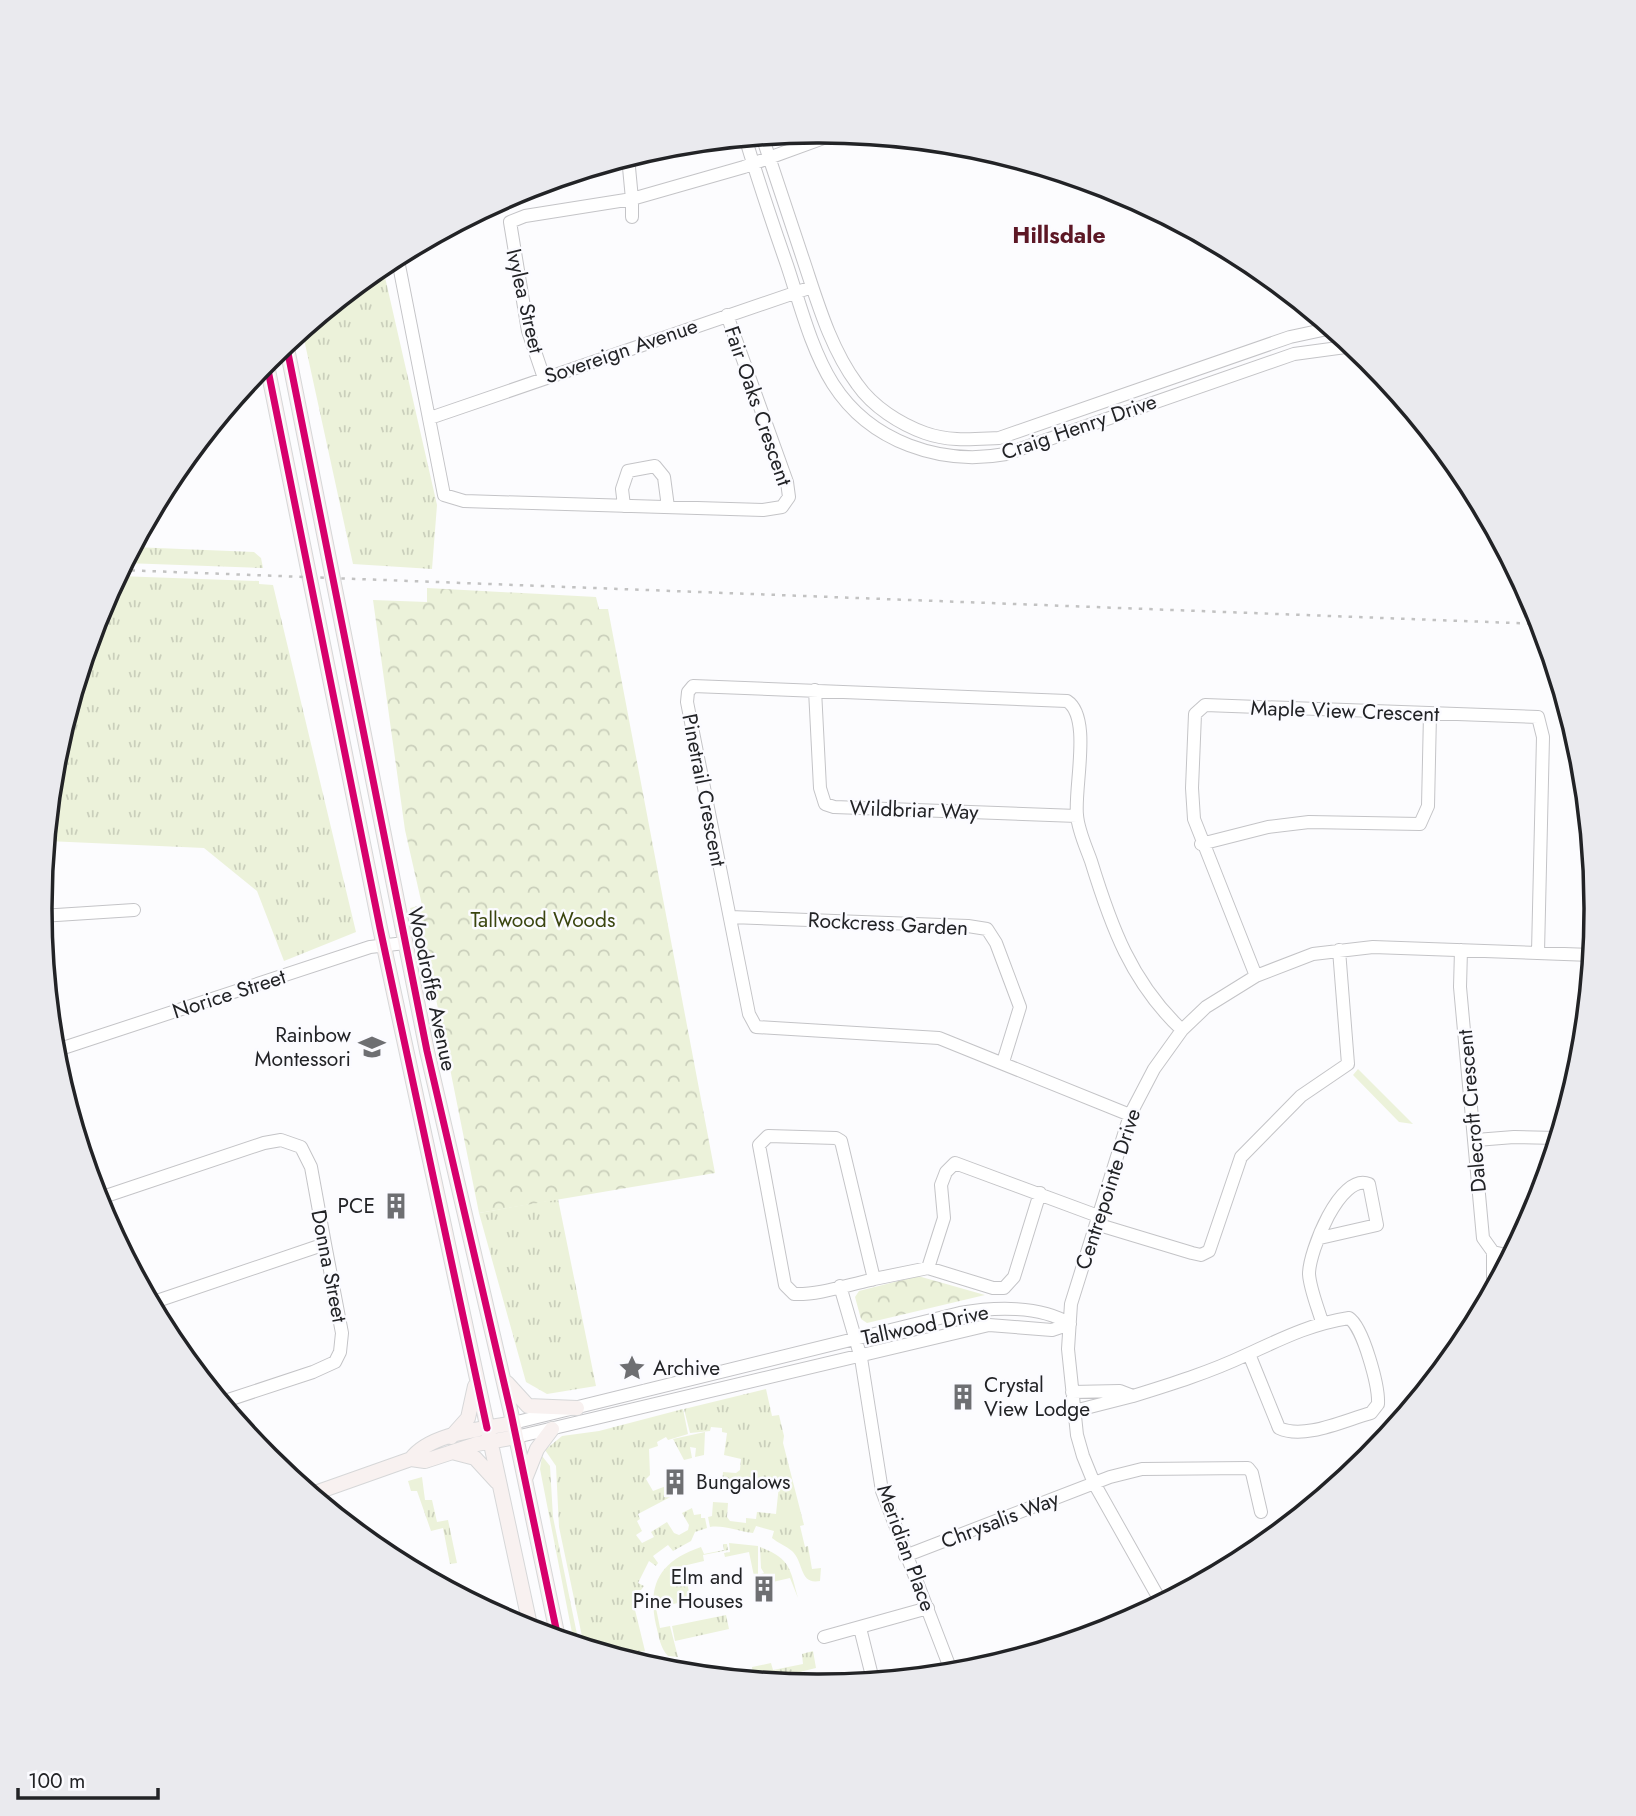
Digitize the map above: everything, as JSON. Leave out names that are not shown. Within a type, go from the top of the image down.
[{"type":"main road","name":"Woodroffe Avenue","points":[[289,356],[430,1064],[504,1379],[556,1627]]},
{"type":"main road","name":"Woodroffe Avenue","points":[[269,375],[384,945],[528,1616]]},
{"type":"main road","points":[[299,522],[321,518]]},
{"type":"main road","points":[[321,641],[344,638]]},
{"type":"main road","points":[[504,1379],[528,1406],[577,1408]]},
{"type":"main road","points":[[476,1381],[468,1418],[451,1444],[475,1458],[498,1483]]},
{"type":"main road","points":[[525,1479],[537,1449],[552,1429]]},
{"type":"main road","name":"Tallwood Drive","points":[[321,1491],[411,1459],[418,1448],[515,1430]]},
{"type":"street","name":"Ivylea Street","points":[[544,378],[528,331],[510,222],[525,216],[632,199],[753,164],[810,143]]},
{"type":"street","name":"Craig Henry Drive","points":[[765,144],[841,361],[859,387],[901,422],[926,434],[954,440],[999,438],[1290,337],[1321,330]]},
{"type":"street","name":"Craig Henry Drive","points":[[747,146],[820,359],[850,405],[870,423],[911,447],[934,455],[978,460],[1006,454],[1294,354],[1339,348]]},
{"type":"street","points":[[629,167],[632,217]]},
{"type":"street","points":[[400,268],[430,418]]},
{"type":"street","name":"Sovereign Avenue","points":[[430,418],[813,287]]},
{"type":"street","name":"Fair Oaks Crescent","points":[[430,418],[444,495],[464,500],[624,506],[763,510],[782,507],[789,497],[787,482],[727,315]]},
{"type":"street","points":[[624,506],[622,489],[628,471],[655,466],[664,477],[668,507]]},
{"type":"street","name":"Pinetrail Crescent","points":[[1130,1115],[1003,1062],[925,1035],[756,1027],[748,1014],[709,826],[687,702],[688,692],[693,686],[1067,701],[1078,712],[1080,722],[1077,816],[1102,897],[1124,953],[1153,1002],[1182,1030]]},
{"type":"street","name":"Wildbriar Way","points":[[815,690],[820,788],[825,804],[834,807],[1077,816]]},
{"type":"street","name":"Maple View Crescent","points":[[1255,976],[1201,844],[1194,819],[1192,788],[1195,714],[1205,705],[1538,717],[1544,737],[1538,952]]},
{"type":"street","points":[[1201,844],[1268,827],[1309,822],[1420,824],[1428,806],[1430,714]]},
{"type":"street","points":[[52,915],[134,910]]},
{"type":"street","name":"Rockcress Garden","points":[[730,918],[968,926],[987,929],[996,943],[1020,1007],[1003,1062]]},
{"type":"street","name":"Norice Street","points":[[65,1047],[384,945],[405,943]]},
{"type":"street","name":"Centrepointe Drive","points":[[1157,1595],[1094,1483],[1077,1435],[1068,1349],[1071,1304],[1130,1115],[1154,1069],[1182,1030],[1206,1007],[1255,976],[1283,963],[1339,950],[1373,947],[1582,954]]},
{"type":"street","points":[[928,1268],[944,1218],[941,1185],[946,1172],[955,1163],[1040,1193],[1097,1220],[1192,1253],[1201,1255],[1209,1251],[1241,1157],[1301,1096],[1348,1064],[1339,950]]},
{"type":"street","name":"Dalecroft Crescent","points":[[1461,950],[1460,987],[1483,1237],[1493,1252],[1493,1269]]},
{"type":"street","points":[[874,1279],[841,1141],[836,1138],[768,1136],[759,1144],[759,1151],[788,1291],[802,1294],[928,1268],[993,1289],[1010,1284],[1040,1193]]},
{"type":"street","points":[[1476,1140],[1514,1137],[1548,1139]]},
{"type":"street","name":"Donna Street","points":[[109,1195],[264,1143],[292,1142],[301,1147],[311,1167],[342,1333],[340,1352],[335,1362],[231,1399]]},
{"type":"street","points":[[1320,1238],[1377,1225],[1371,1188],[1367,1181],[1345,1190],[1331,1210],[1320,1238],[1309,1274],[1322,1322]]},
{"type":"street","points":[[161,1300],[325,1244]]},
{"type":"street","points":[[1493,1252],[1501,1254]]},
{"type":"street","name":"Meridian Place","points":[[840,1286],[861,1358],[882,1491],[948,1662]]},
{"type":"street","name":"Tallwood Drive","points":[[515,1430],[577,1408],[986,1308],[1054,1314],[1070,1324]]},
{"type":"street","points":[[1074,1411],[1199,1375],[1287,1334],[1322,1322],[1349,1318],[1356,1324],[1378,1391],[1378,1404],[1371,1413],[1303,1431],[1281,1430],[1249,1354]]},
{"type":"street","name":"Tallwood Drive","points":[[515,1430],[552,1429],[861,1358],[989,1325],[1052,1330],[1070,1324]]},
{"type":"street","points":[[1072,1392],[1120,1391],[1133,1396]]},
{"type":"street","name":"Chrysalis Way","points":[[905,1556],[1094,1483],[1142,1469],[1237,1466],[1252,1473],[1261,1511]]},
{"type":"street","points":[[824,1637],[928,1608]]},
{"type":"street","points":[[860,1628],[871,1672]]},
{"type":"green space","points":[[385,278],[437,505],[432,569],[353,564],[304,340]]},
{"type":"green space","points":[[143,547],[254,552],[261,558],[263,568],[134,563]]},
{"type":"green space","points":[[128,576],[259,581],[259,584],[273,585],[356,932],[284,961],[257,891],[204,848],[56,841],[67,759],[79,710],[93,662]]},
{"type":"green space","name":"Tallwood Woods","points":[[427,588],[596,597],[599,609],[608,609],[715,1173],[479,1213],[428,959],[410,908],[422,905],[405,830],[373,600],[427,602]]},
{"type":"green space","points":[[1358,1069],[1413,1124],[1399,1122],[1353,1075]]},
{"type":"green space","points":[[558,1199],[596,1386],[547,1394],[526,1382],[479,1213]]},
{"type":"green space","points":[[918,1276],[985,1295],[867,1323],[861,1319],[855,1297],[859,1291]]},
{"type":"green space","points":[[766,1389],[772,1416],[779,1415],[783,1443],[804,1525],[800,1526],[805,1547],[808,1546],[812,1569],[821,1568],[820,1581],[808,1580],[792,1551],[772,1538],[774,1531],[756,1526],[753,1533],[710,1527],[708,1517],[712,1516],[713,1502],[728,1503],[727,1517],[730,1521],[746,1523],[746,1518],[756,1519],[757,1512],[776,1514],[779,1485],[722,1483],[723,1472],[736,1473],[740,1470],[741,1459],[724,1455],[727,1433],[722,1432],[722,1428],[711,1427],[710,1431],[690,1433],[684,1409]]},
{"type":"green space","points":[[683,1409],[688,1434],[668,1440],[666,1437],[657,1442],[658,1446],[649,1449],[650,1475],[646,1479],[653,1491],[674,1483],[680,1492],[638,1514],[640,1519],[637,1521],[642,1531],[636,1535],[642,1543],[654,1537],[651,1532],[667,1522],[674,1533],[679,1535],[688,1530],[689,1525],[682,1513],[692,1508],[694,1515],[701,1514],[701,1518],[705,1518],[707,1528],[695,1532],[691,1541],[673,1551],[668,1545],[653,1556],[658,1563],[656,1566],[649,1561],[638,1583],[644,1586],[641,1590],[635,1590],[635,1610],[645,1651],[582,1636],[559,1527],[556,1466],[545,1450],[562,1436],[599,1431]]},
{"type":"green space","points":[[705,1432],[704,1455],[695,1457],[696,1448],[690,1447],[692,1458],[684,1460],[673,1439]]},
{"type":"green space","points":[[542,1456],[550,1466],[553,1517],[577,1634],[572,1633],[540,1469]]},
{"type":"green space","points":[[422,1477],[425,1500],[432,1500],[437,1522],[448,1520],[457,1563],[450,1564],[443,1528],[431,1531],[417,1491],[411,1491],[408,1481]]},
{"type":"green space","points":[[729,1543],[758,1546],[758,1575],[764,1573],[761,1568],[760,1547],[778,1556],[791,1572],[798,1598],[790,1578],[756,1586],[749,1552],[725,1557],[724,1553],[730,1552]]},
{"type":"green space","points":[[723,1544],[727,1544],[728,1550],[703,1555],[704,1561],[683,1566],[691,1600],[656,1608],[660,1628],[670,1626],[678,1657],[668,1656],[660,1642],[656,1625],[653,1597],[655,1586],[666,1567],[675,1559],[701,1547],[704,1554],[724,1550]]},
{"type":"green space","points":[[726,1615],[729,1629],[675,1641],[672,1626]]},
{"type":"green space","points":[[813,1651],[816,1668],[795,1673],[752,1670],[752,1667],[771,1663],[773,1670],[803,1664],[802,1654]]},
{"type":"railway","points":[[130,570],[1528,624]]},
{"type":"cycle path","points":[[289,356],[427,1051],[511,1413],[556,1627]]},
{"type":"cycle path","points":[[269,375],[380,928],[487,1428]]},
{"type":"place","name":"Rainbow Montessori","points":[[372,1047]]},
{"type":"place","name":"PCE","points":[[396,1206]]},
{"type":"place","name":"Archive","points":[[632,1368]]},
{"type":"place","name":"Crystal View Lodge","points":[[963,1397]]},
{"type":"place","name":"Bungalows","points":[[675,1482]]},
{"type":"place","name":"Elm and Pine Houses","points":[[764,1589]]},
{"type":"district","name":"Hillsdale","points":[[1059,235]]}]
